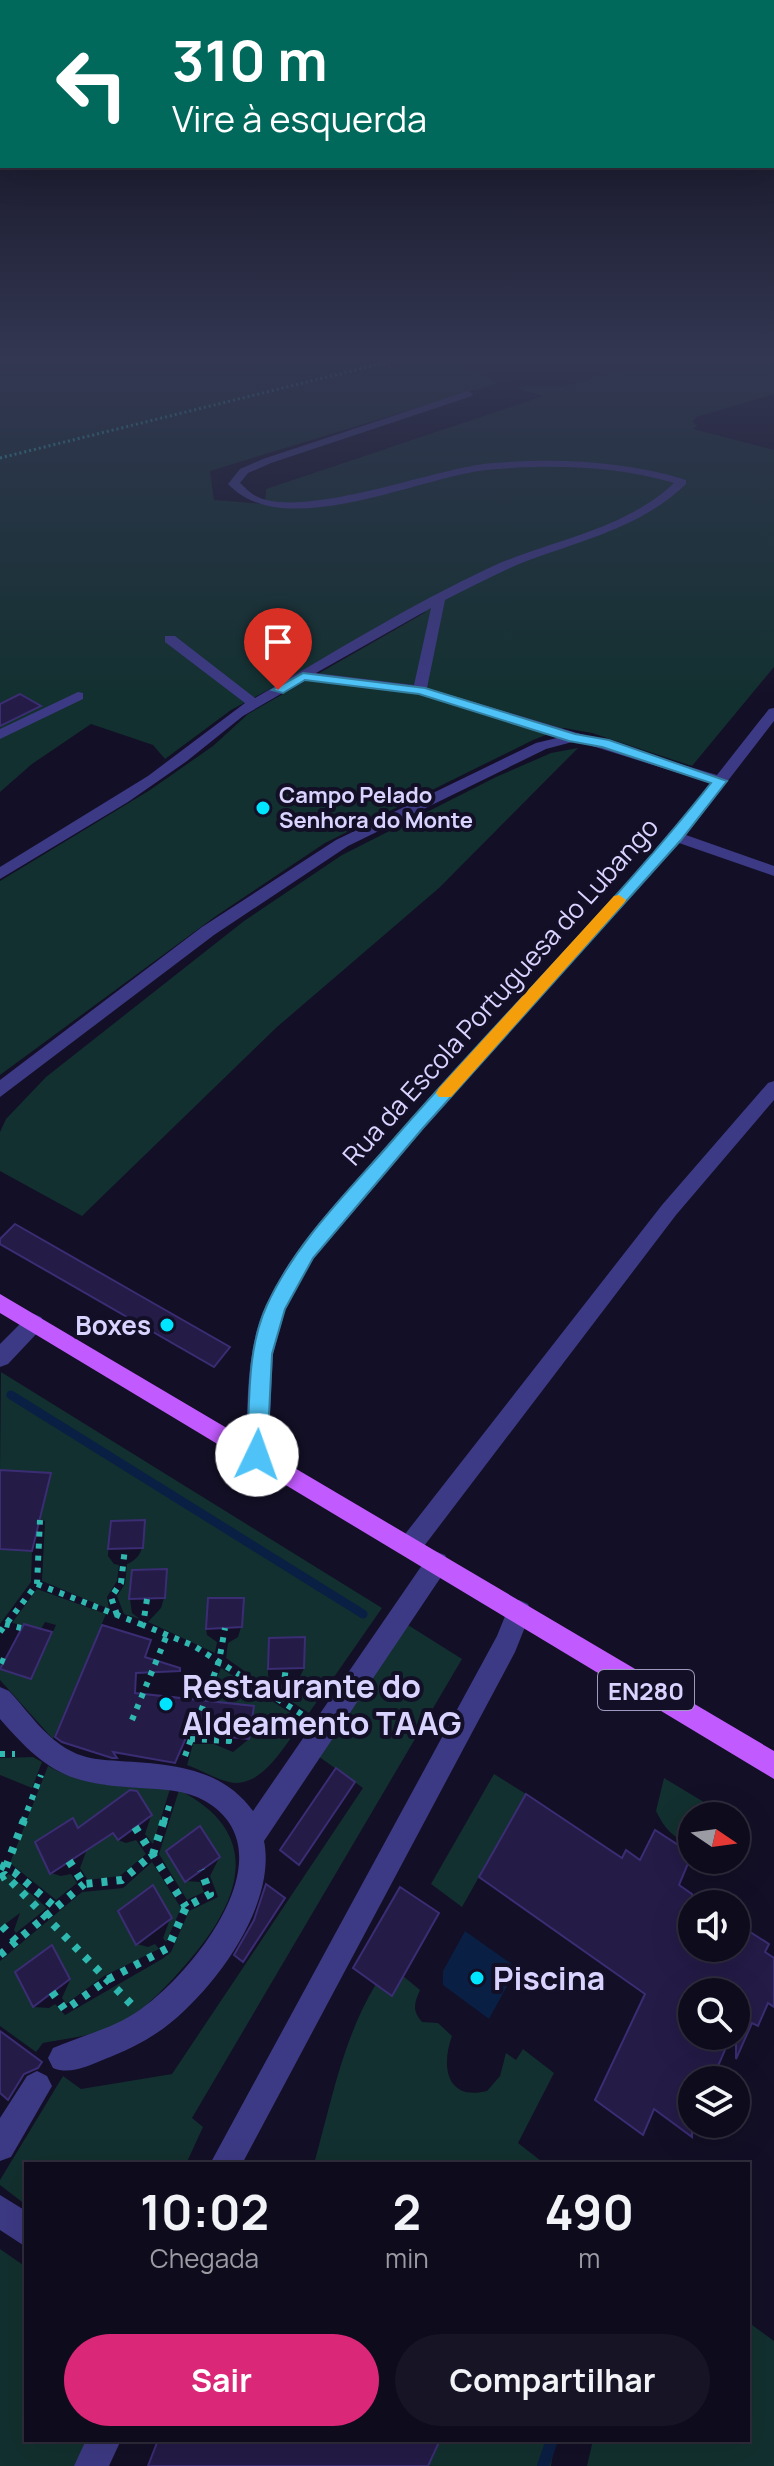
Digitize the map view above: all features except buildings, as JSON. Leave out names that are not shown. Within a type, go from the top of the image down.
[{"type":"main road","name":"EN280","points":[[0,1303],[774,1766]]},
{"type":"street","points":[[241,475],[234,484],[242,496],[265,504],[294,507],[334,501],[443,475]]},
{"type":"street","points":[[0,874],[107,811],[254,704],[495,570],[646,511],[673,494],[682,482],[651,475]]},
{"type":"street","points":[[420,690],[439,601]]},
{"type":"street","points":[[170,639],[254,704]]},
{"type":"street","points":[[303,676],[420,690],[573,738],[605,743],[720,781]]},
{"type":"street","points":[[0,735],[78,696]]},
{"type":"street","name":"Rua da Escola Portuguesa do Lubango","points":[[257,1455],[262,1354],[275,1308],[306,1253],[417,1123],[676,837],[774,712]]},
{"type":"street","points":[[0,1090],[208,931],[342,843],[541,746],[573,738]]},
{"type":"street","points":[[676,837],[774,871]]},
{"type":"street","points":[[410,1546],[669,1210],[774,1088]]},
{"type":"street","points":[[0,1358],[34,1323]]},
{"type":"street","points":[[251,1837],[437,1563]]},
{"type":"street","points":[[226,2162],[506,1644],[519,1612]]},
{"type":"street","points":[[0,1700],[50,1753],[69,1764],[86,1770],[178,1779],[217,1792],[232,1804],[251,1837],[251,1887],[237,1922],[185,1991],[149,2023],[123,2040],[63,2058]]},
{"type":"street","points":[[0,2146],[37,2086]]},
{"type":"street","points":[[0,2211],[24,2229]]},
{"type":"street","points":[[91,2466],[103,2442]]},
{"type":"path","points":[[0,1632],[37,1584],[40,1520]]},
{"type":"path","points":[[117,1615],[111,1597],[121,1583],[125,1548]]},
{"type":"path","points":[[37,1584],[194,1646],[324,1728]]},
{"type":"path","points":[[143,1625],[147,1599]]},
{"type":"path","points":[[5,1624],[21,1628]]},
{"type":"path","points":[[132,1720],[167,1635]]},
{"type":"path","points":[[281,1701],[286,1668]]},
{"type":"path","points":[[190,1739],[229,1741],[229,1736]]},
{"type":"path","points":[[50,1753],[3,1866],[56,1908]]},
{"type":"path","points":[[135,1827],[186,1907]]},
{"type":"path","points":[[52,1992],[65,2010],[107,1980],[168,1948],[186,1907],[210,1894],[201,1870]]},
{"type":"path","points":[[0,1878],[5,1875],[149,2023]]},
{"type":"path","points":[[0,1955],[84,1884]]},
{"type":"path","points":[[2,1926],[16,1941]]},
{"type":"green space","points":[[0,475],[211,475],[214,500],[265,504],[266,489],[308,475],[774,475],[774,667],[692,766],[592,733],[564,728],[533,740],[325,843],[216,916],[0,1075],[0,881],[150,790],[213,746],[248,714],[426,612],[407,615],[231,710],[165,759],[153,745],[91,724],[32,764],[0,792]]},
{"type":"green space","points":[[578,748],[439,888],[277,1027],[82,1216],[0,1171],[0,1132],[6,1119],[46,1077],[244,921],[342,855],[496,777],[551,753]]},
{"type":"green space","points":[[1,1372],[382,1608],[309,1713],[286,1698],[287,1686],[298,1681],[304,1668],[268,1669],[268,1676],[278,1686],[277,1694],[226,1658],[228,1643],[238,1637],[241,1627],[206,1628],[207,1635],[217,1642],[215,1653],[148,1622],[161,1608],[164,1598],[130,1599],[132,1613],[140,1619],[124,1614],[117,1596],[125,1584],[127,1564],[141,1552],[145,1520],[111,1522],[108,1556],[119,1565],[117,1581],[107,1597],[109,1609],[42,1581],[45,1521],[40,1520],[51,1474],[0,1470]]},
{"type":"green space","points":[[0,1549],[32,1551],[31,1582],[0,1624]]},
{"type":"green space","points":[[37,1589],[106,1614],[53,1739],[0,1680],[0,1664],[3,1665],[2,1670],[31,1678],[56,1625],[45,1622],[41,1629],[12,1623]]},
{"type":"green space","points":[[408,1625],[462,1659],[192,2118],[203,2127],[187,2162],[24,2162],[24,2203],[0,2185],[0,2180],[63,2076],[81,2089],[172,2074],[363,1788],[318,1756]]},
{"type":"green space","points":[[221,1668],[303,1721],[272,1763],[252,1779],[241,1783],[224,1781],[187,1765],[193,1744],[214,1744],[233,1752],[249,1739],[254,1706],[218,1702],[196,1733]]},
{"type":"green space","points":[[33,1757],[42,1762],[32,1788],[0,1775],[0,1758]]},
{"type":"green space","points":[[48,1766],[92,1782],[170,1789],[153,1844],[145,1834],[151,1816],[118,1840],[126,1843],[136,1840],[146,1854],[120,1876],[88,1880],[80,1868],[87,1849],[51,1873],[61,1876],[71,1874],[77,1883],[56,1900],[10,1863]]},
{"type":"green space","points":[[494,1774],[526,1794],[462,1907],[431,1884]]},
{"type":"green space","points":[[664,1778],[704,1802],[678,1802],[678,1838],[666,1828],[656,1811]]},
{"type":"green space","points":[[179,1790],[206,1808],[224,1827],[234,1848],[236,1870],[231,1893],[220,1917],[180,1971],[134,2015],[106,2030],[43,2043],[36,2052],[0,2026],[0,1961],[82,1892],[123,1888],[152,1862],[181,1908],[166,1942],[163,1938],[170,1919],[137,1944],[148,1947],[155,1944],[159,1949],[104,1976],[66,2004],[62,1998],[70,1980],[34,2007],[49,2008],[55,2004],[65,2015],[162,1959],[171,1952],[189,1911],[218,1897],[210,1876],[219,1858],[186,1881],[200,1882],[204,1892],[187,1900],[159,1854]]},
{"type":"green space","points":[[9,1874],[47,1908],[16,1933],[14,1930],[20,1913],[0,1928],[0,1880]]},
{"type":"green space","points":[[403,1976],[420,1990],[415,2007],[417,2014],[422,2022],[438,2023],[452,2036],[447,2069],[455,2086],[463,2091],[487,2091],[500,2076],[506,2053],[516,2060],[523,2049],[554,2073],[518,2143],[542,2162],[315,2162],[339,2071],[355,2026],[376,1984],[392,1996]]},
{"type":"green space","points":[[0,2249],[24,2266],[24,2442],[87,2442],[75,2466],[0,2466]]},
{"type":"green space","points":[[750,2323],[774,2341],[774,2466],[587,2466],[593,2442],[750,2442]]},
{"type":"green space","points":[[157,2442],[555,2442],[551,2466],[148,2466]]},
{"type":"water","name":"Piscina","points":[[465,1931],[517,1968],[489,2019],[443,1985],[443,1971]]},
{"type":"waterway","points":[[11,1395],[363,1614]]},
{"type":"waterway","points":[[543,2466],[551,2442]]},
{"type":"slow traffic","points":[[445,1093],[619,900]]},
{"type":"place","name":"Campo Pelado Senhora do Monte","points":[[263,808]]},
{"type":"place","name":"Boxes","points":[[167,1325]]},
{"type":"place","name":"Restaurante do Aldeamento TAAG","points":[[166,1704]]},
{"type":"place","name":"Piscina","points":[[477,1978]]},
{"type":"route","points":[[257,1455],[262,1354],[275,1308],[306,1253],[417,1123],[676,837],[720,781],[605,743],[573,738],[420,690],[303,676],[278,690]]}]
